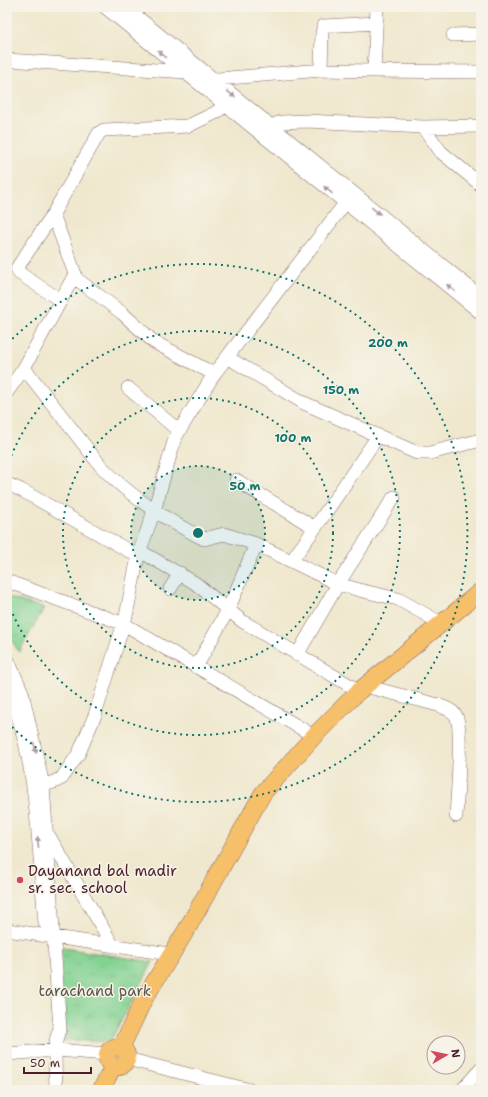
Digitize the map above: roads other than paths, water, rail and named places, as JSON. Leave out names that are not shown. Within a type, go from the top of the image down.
[{"type":"main road","points":[[101,1090],[144,999],[187,928],[256,802],[314,736],[362,688],[481,591]]},
{"type":"street","points":[[105,7],[185,72]]},
{"type":"street","points":[[125,7],[268,133],[345,204],[430,270],[481,313]]},
{"type":"street","points":[[374,70],[377,7]]},
{"type":"street","points":[[321,70],[322,32],[324,26],[376,23]]},
{"type":"street","points":[[453,36],[481,34]]},
{"type":"street","points":[[7,60],[185,72],[203,77],[321,70],[481,72]]},
{"type":"street","points":[[203,77],[226,105],[353,193],[481,297]]},
{"type":"street","points":[[60,300],[19,273],[17,268],[54,214],[99,133],[104,130],[188,126],[216,114],[226,105]]},
{"type":"street","points":[[268,133],[276,124],[282,122],[307,121],[423,127],[481,126]]},
{"type":"street","points":[[423,127],[441,152],[481,185]]},
{"type":"street","points":[[38,786],[62,778],[79,753],[95,716],[124,624],[139,553],[154,511],[174,442],[179,431],[214,374],[353,193]]},
{"type":"street","points":[[7,392],[24,368],[74,277],[73,264],[54,214]]},
{"type":"street","points":[[74,277],[122,313],[154,342],[214,374]]},
{"type":"street","points":[[227,357],[304,404],[420,454],[481,440]]},
{"type":"street","points":[[24,368],[100,465],[112,478],[154,511],[204,539],[224,534],[256,544],[292,560],[338,584],[398,599],[441,624]]},
{"type":"street","points":[[128,388],[179,431]]},
{"type":"street","points":[[292,560],[378,436]]},
{"type":"street","points":[[236,480],[315,528]]},
{"type":"street","points":[[7,484],[180,573],[208,592],[228,610],[297,655],[362,688],[438,706],[455,714],[458,720],[459,781],[456,816]]},
{"type":"street","points":[[297,655],[338,584],[394,497]]},
{"type":"street","points":[[196,667],[228,610],[256,544]]},
{"type":"street","points":[[170,589],[180,573]]},
{"type":"street","points":[[7,581],[124,624],[314,736]]},
{"type":"street","points":[[7,658],[22,692],[48,834],[46,879]]},
{"type":"street","points":[[7,685],[18,712],[38,786],[46,879],[55,1029],[57,1034],[56,1090]]},
{"type":"street","points":[[48,834],[113,946]]},
{"type":"street","points":[[7,930],[170,954]]},
{"type":"street","points":[[7,1054],[56,1050],[117,1057],[250,1090]]},
{"type":"street","points":[[462,1090],[481,1069]]},
{"type":"place","name":"Dayanand bal madir sr. sec. school","points":[[20,880]]},
{"type":"park label","name":"tarachand park","points":[[95,991]]}]
